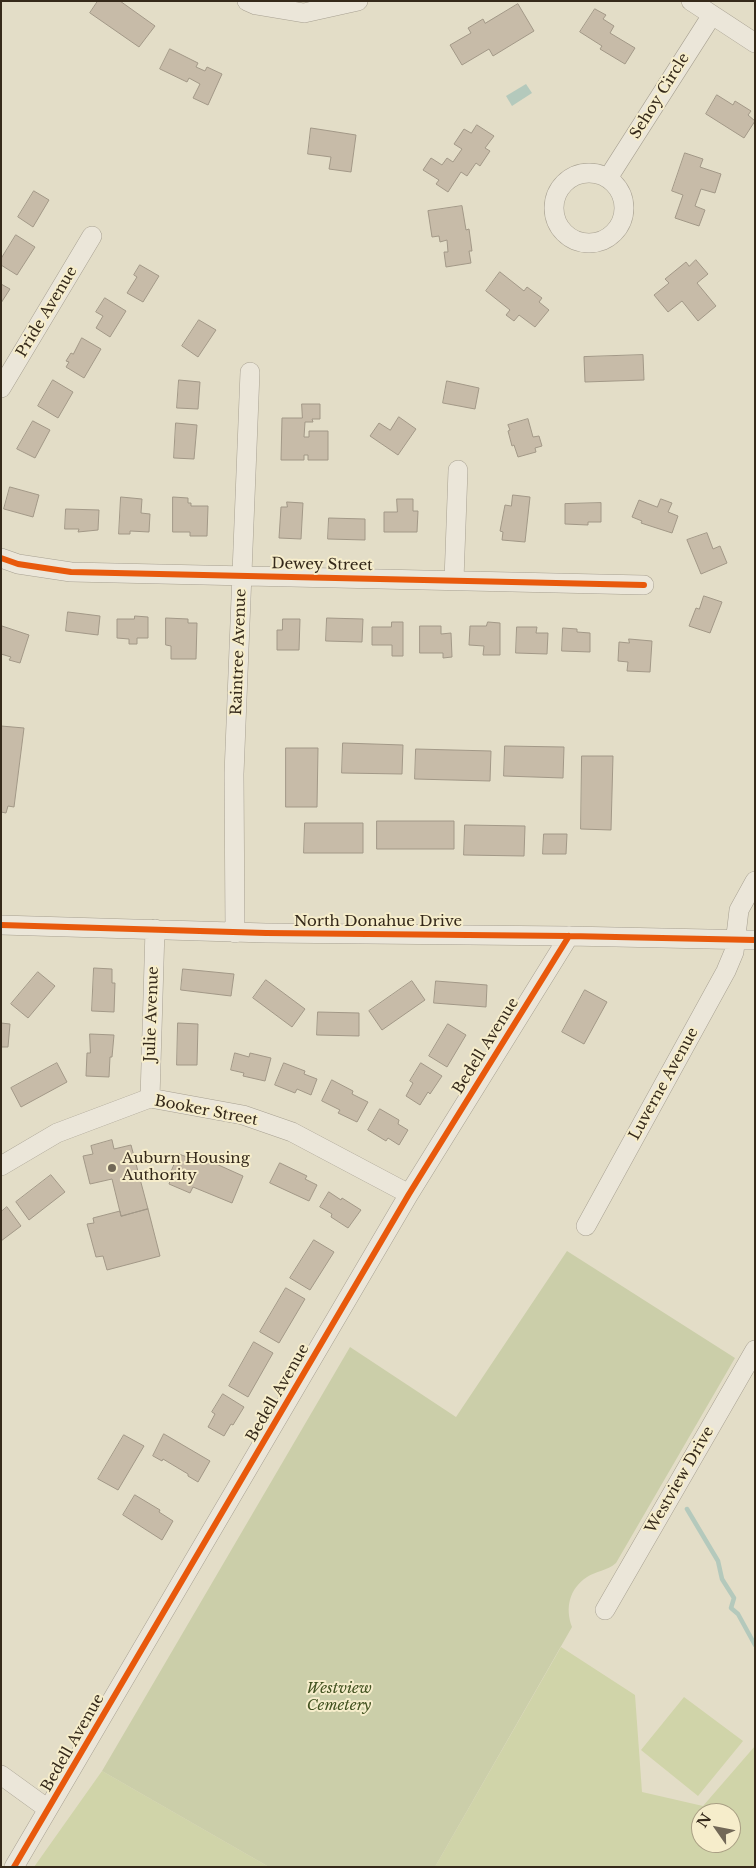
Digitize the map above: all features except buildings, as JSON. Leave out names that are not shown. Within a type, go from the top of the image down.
[{"type":"street","points":[[246,1],[256,5],[304,13],[352,4],[358,1]]},
{"type":"street","points":[[691,1],[755,43]]},
{"type":"street","name":"Sehoy Circle","points":[[608,178],[712,14]]},
{"type":"street","name":"Pride Avenue","points":[[1,388],[92,236]]},
{"type":"street","name":"Raintree Avenue","points":[[235,933],[234,774],[250,372]]},
{"type":"street","points":[[454,580],[458,470]]},
{"type":"street","name":"Dewey Street","points":[[1,558],[18,564],[71,572],[644,584]]},
{"type":"street","name":"Luverne Avenue","points":[[586,1226],[726,971],[734,952],[739,910],[755,881]]},
{"type":"street","name":"North Donahue Drive","points":[[1,926],[154,929],[235,933],[755,940]]},
{"type":"street","name":"Julie Avenue","points":[[150,1098],[154,929]]},
{"type":"street","name":"Bedell Avenue","points":[[14,1867],[409,1194],[569,936]]},
{"type":"street","name":"Booker Street","points":[[1,1166],[57,1133],[150,1098],[244,1115],[292,1132],[409,1194]]},
{"type":"street","name":"Westview Drive","points":[[605,1610],[755,1350]]},
{"type":"street","points":[[1,1775],[48,1809]]},
{"type":"green space","name":"Westview Cemetery","points":[[567,1251],[735,1358],[616,1563],[587,1577],[572,1593],[569,1613],[572,1627],[435,1867],[269,1867],[102,1771],[350,1347],[456,1417]]},
{"type":"green space","points":[[561,1647],[635,1695],[642,1792],[691,1803],[691,1853],[741,1853],[741,1803],[706,1803],[755,1746],[755,1867],[435,1867]]},
{"type":"green space","points":[[684,1697],[743,1741],[698,1796],[641,1750]]},
{"type":"green space","points":[[102,1771],[269,1867],[34,1867]]},
{"type":"shaded area","points":[[526,84],[532,93],[512,106],[506,96]]},
{"type":"waterway","points":[[687,1509],[718,1561],[722,1579],[734,1598],[731,1608],[738,1614],[755,1645]]},
{"type":"cycle path","points":[[1,558],[18,564],[71,572],[644,585]]},
{"type":"cycle path","points":[[1,925],[266,933],[755,940]]},
{"type":"cycle path","points":[[14,1867],[409,1194],[569,936]]},
{"type":"place","name":"Auburn Housing Authority","points":[[112,1168]]}]
